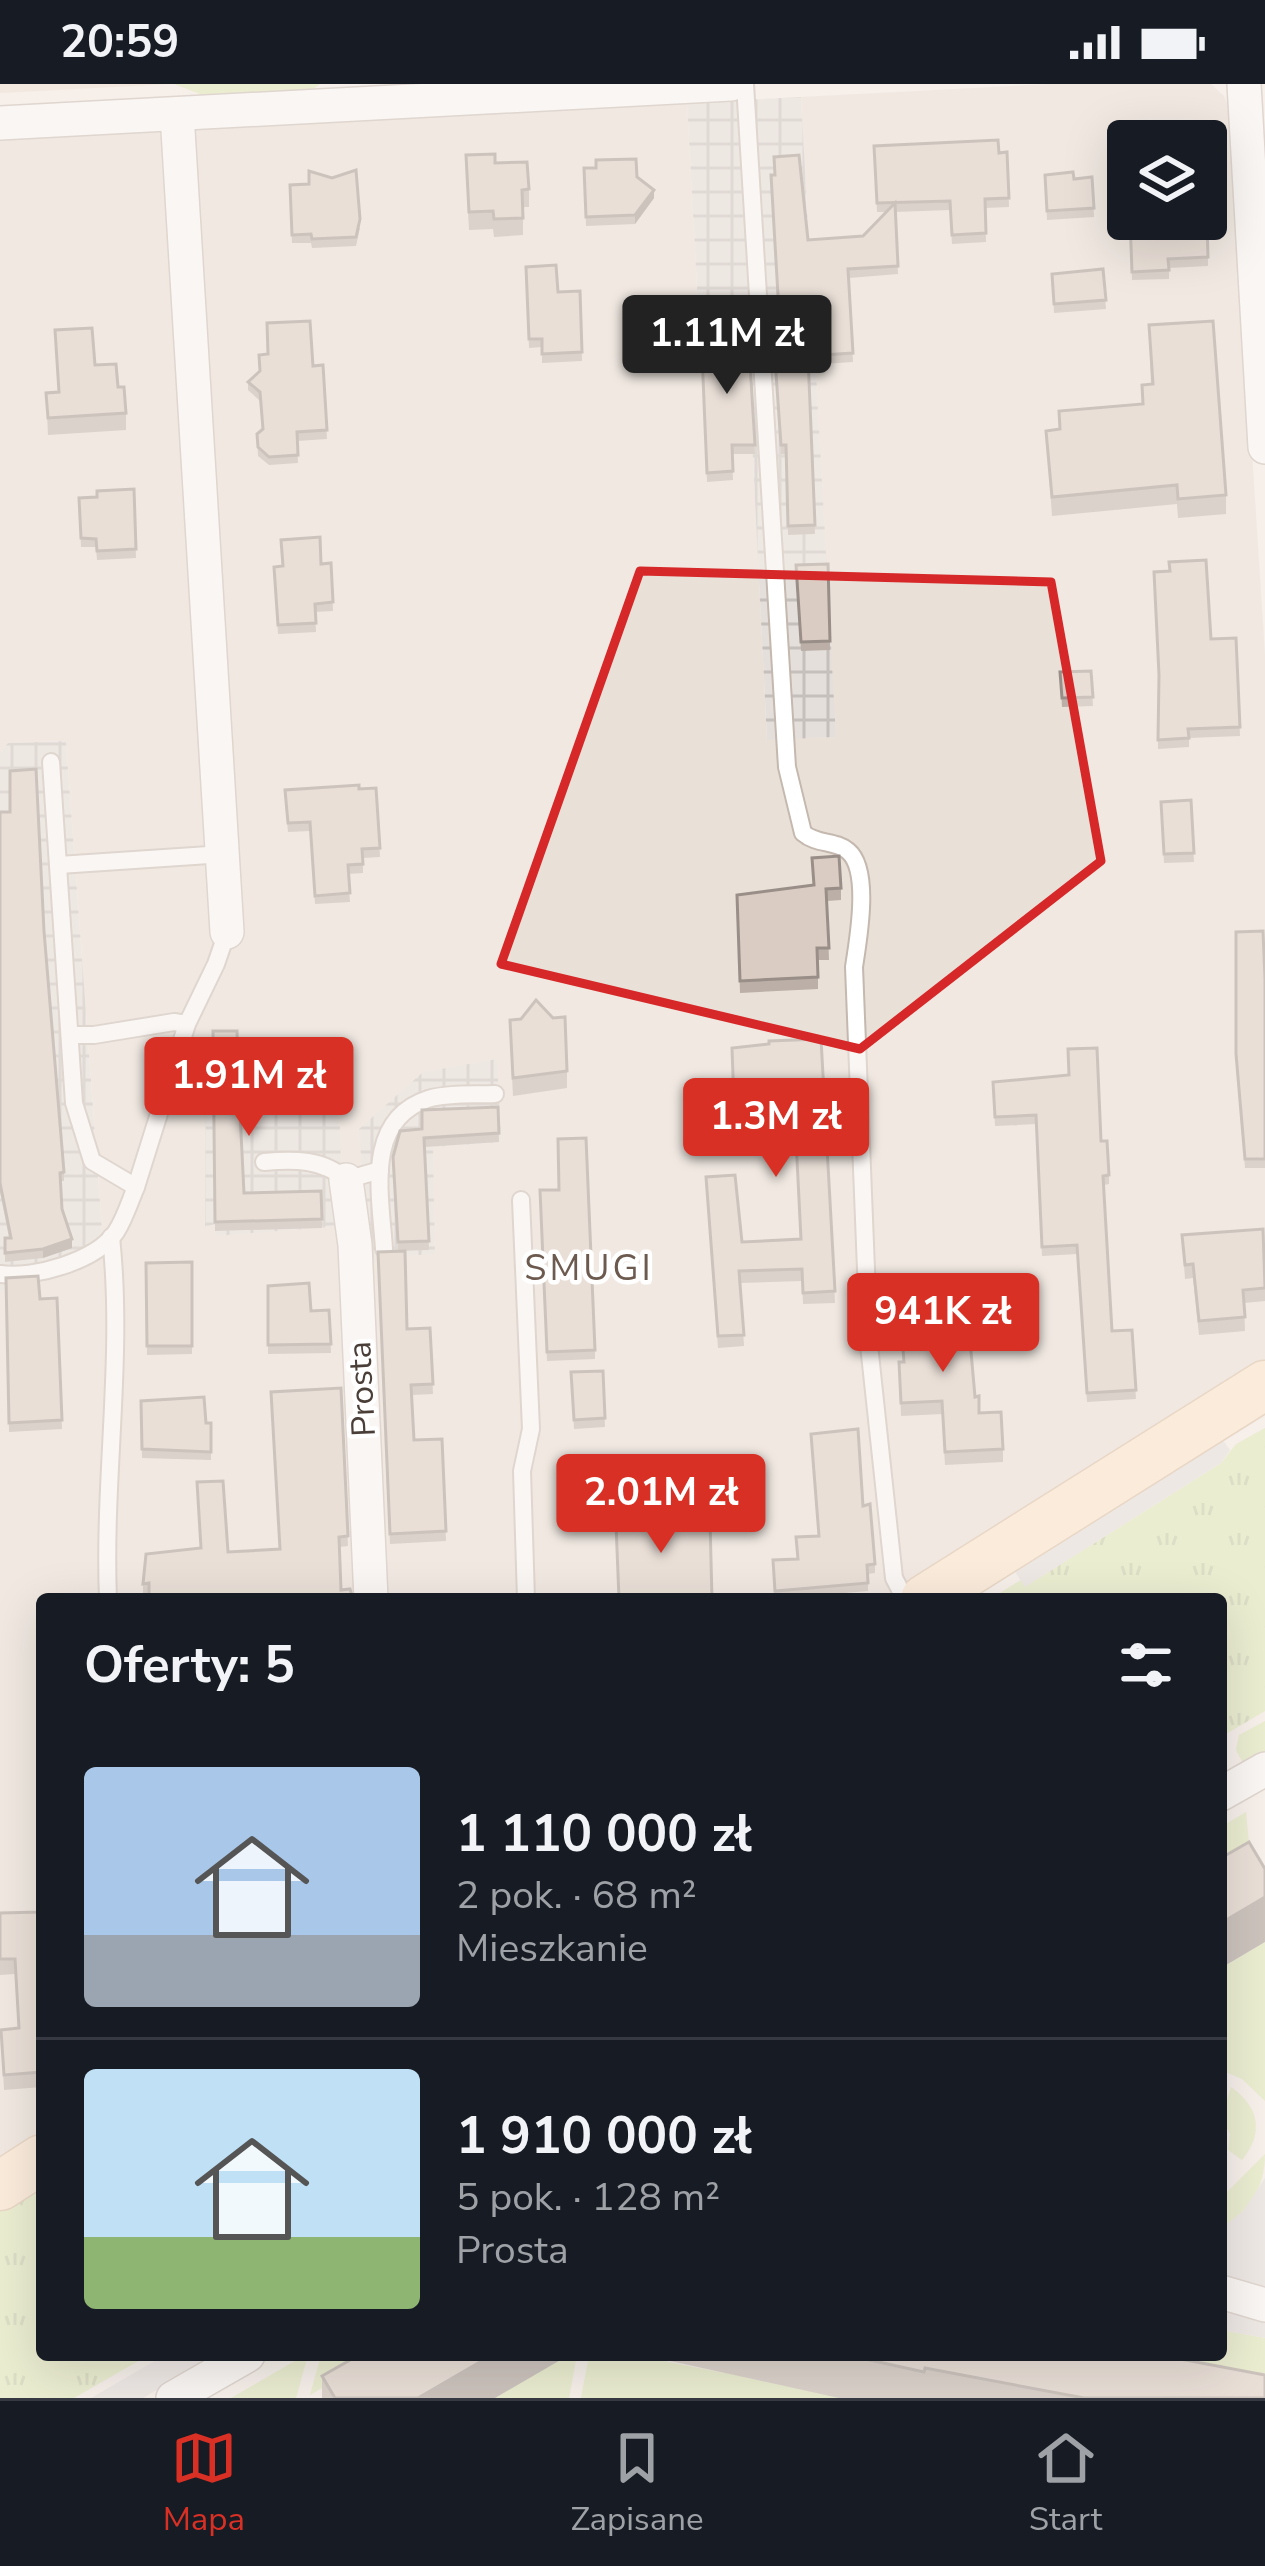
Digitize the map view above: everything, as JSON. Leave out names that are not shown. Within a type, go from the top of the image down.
[{"type":"street","points":[[0,123],[177,114],[339,94],[730,84]]},
{"type":"street","points":[[1244,84],[1265,447]]},
{"type":"street","points":[[177,114],[225,854],[226,932]]},
{"type":"street","name":"Prosta","points":[[346,1180],[356,1245],[371,1593]]},
{"type":"street","points":[[935,1593],[1265,1385]]},
{"type":"street","points":[[1227,1791],[1265,1769]]},
{"type":"street","points":[[1227,2294],[1265,2306]]},
{"type":"street","points":[[173,2398],[238,2361]]},
{"type":"lane","points":[[745,84],[787,767],[803,833],[844,848],[858,864],[860,878],[854,967],[869,1345],[894,1578],[902,1593]]},
{"type":"lane","points":[[52,762],[74,1103],[87,1153],[101,1169],[136,1187]]},
{"type":"lane","points":[[59,865],[225,854]]},
{"type":"lane","points":[[0,1274],[23,1275],[50,1268],[94,1251],[111,1237],[136,1187],[187,1024],[226,932]]},
{"type":"lane","points":[[70,1035],[187,1024]]},
{"type":"lane","points":[[384,1250],[380,1153],[387,1133],[418,1104],[443,1096],[495,1094]]},
{"type":"lane","points":[[264,1162],[310,1162],[346,1180],[380,1170]]},
{"type":"lane","points":[[521,1200],[531,1429],[522,1471],[526,1593]]},
{"type":"lane","points":[[108,1593],[113,1430],[111,1237]]},
{"type":"highlighted area","points":[[640,571],[1051,582],[1101,861],[860,1049],[501,964]]},
{"type":"shaded area","points":[[0,84],[172,84],[0,93]]},
{"type":"shaded area","points":[[1049,84],[1211,84],[1230,110],[1265,655],[1265,1367],[905,1593],[36,1593],[36,2144],[0,2167],[0,1292],[104,1255],[66,741],[9,743],[0,753],[0,139],[687,103],[701,361],[748,361],[767,739],[835,737],[801,97]]},
{"type":"shaded area","points":[[801,97],[836,737],[767,740],[748,362],[701,362],[687,103]]},
{"type":"shaded area","points":[[66,741],[104,1256],[0,1292],[0,753],[8,743]]},
{"type":"shaded area","points":[[497,1059],[501,1142],[433,1147],[435,1254],[372,1263],[359,1129],[423,1072]]},
{"type":"shaded area","points":[[303,1063],[340,1126],[342,1226],[216,1236],[215,1224],[205,1227],[206,1065]]},
{"type":"shaded area","points":[[1217,1432],[1230,1450],[1221,1463],[1025,1587],[1010,1564]]},
{"type":"shaded area","points":[[1265,2178],[1265,2338],[1227,2331],[1227,2224],[1244,2210]]},
{"type":"shaded area","points":[[155,2361],[207,2361],[143,2398],[91,2398]]},
{"type":"green space","points":[[174,84],[320,84],[312,90],[205,96]]},
{"type":"green space","points":[[1265,1428],[1265,1711],[1227,1733],[1227,1593],[1000,1593],[1021,1580],[1026,1586],[1221,1463],[1236,1444]]},
{"type":"green space","points":[[1265,1721],[1265,1751],[1243,1763],[1236,1750],[1239,1735]]},
{"type":"green space","points":[[1246,1812],[1250,1855],[1227,1868],[1227,1823]]},
{"type":"green space","points":[[1265,1942],[1265,2101],[1242,2079],[1227,2073],[1227,1964]]},
{"type":"green space","points":[[1231,2087],[1248,2103],[1256,2121],[1254,2140],[1242,2160],[1228,2150]]},
{"type":"green space","points":[[1265,2154],[1254,2198],[1227,2224],[1227,2192]]},
{"type":"green space","points":[[36,2183],[36,2361],[139,2361],[74,2398],[0,2398],[0,2206]]},
{"type":"green space","points":[[1227,2331],[1265,2338],[1265,2394],[1197,2379],[1202,2361],[1227,2361]]},
{"type":"green space","points":[[295,2361],[306,2361],[296,2398],[231,2398]]},
{"type":"green space","points":[[319,2361],[370,2361],[310,2395]]},
{"type":"green space","points":[[558,2361],[576,2361],[569,2398],[493,2398]]},
{"type":"green space","points":[[588,2361],[664,2361],[724,2373],[726,2369],[842,2398],[581,2398]]},
{"type":"building","points":[[998,140],[999,153],[1007,152],[1009,198],[985,199],[986,233],[952,235],[950,201],[877,203],[874,146]]},
{"type":"building","points":[[495,154],[495,163],[527,162],[529,189],[522,190],[523,218],[494,219],[493,211],[469,212],[466,155]]},
{"type":"building","points":[[799,155],[808,240],[863,236],[895,203],[898,266],[848,269],[853,353],[808,356],[815,525],[788,526],[786,445],[781,445],[773,330],[780,330],[771,175],[775,175],[774,157]]},
{"type":"building","points":[[636,159],[637,177],[654,190],[635,215],[586,217],[584,168],[596,168],[596,160]]},
{"type":"building","points":[[356,170],[360,219],[356,237],[292,235],[290,185],[309,184],[309,171],[332,178]]},
{"type":"building","points":[[1073,172],[1074,179],[1092,177],[1094,208],[1047,211],[1045,175]]},
{"type":"building","points":[[1131,240],[1207,240],[1208,257],[1168,259],[1169,270],[1132,272]]},
{"type":"building","points":[[556,265],[558,292],[580,291],[582,352],[542,354],[542,339],[529,339],[526,267]]},
{"type":"building","points":[[1103,269],[1106,300],[1054,304],[1052,274]]},
{"type":"building","points":[[310,321],[313,366],[323,365],[327,430],[297,432],[298,455],[269,457],[258,447],[257,434],[263,429],[260,392],[248,382],[260,371],[259,355],[268,354],[267,323]]},
{"type":"building","points":[[1213,321],[1226,495],[1178,499],[1177,485],[1052,497],[1046,431],[1060,429],[1059,411],[1143,404],[1142,385],[1153,384],[1149,325]]},
{"type":"building","points":[[92,328],[95,365],[116,364],[126,413],[48,418],[46,393],[59,392],[55,330]]},
{"type":"building","points":[[748,331],[755,445],[732,445],[733,471],[707,473],[705,332]]},
{"type":"building","points":[[134,489],[136,549],[97,551],[96,539],[81,538],[79,498],[97,497],[97,491]]},
{"type":"building","points":[[320,537],[321,564],[331,563],[333,602],[315,604],[316,623],[278,625],[274,567],[283,566],[281,540]]},
{"type":"building","points":[[1206,560],[1211,639],[1236,638],[1240,727],[1188,729],[1189,738],[1158,740],[1154,572],[1170,571],[1169,562]]},
{"type":"building","points":[[828,564],[830,641],[801,642],[796,565]]},
{"type":"building","points":[[1091,671],[1093,697],[1062,698],[1060,672]]},
{"type":"building","points":[[36,769],[64,1172],[60,1173],[62,1209],[72,1239],[43,1249],[5,1253],[5,1238],[11,1238],[0,1183],[0,812],[10,812],[10,771]]},
{"type":"building","points":[[359,785],[359,789],[376,788],[380,848],[362,849],[363,864],[348,865],[350,893],[315,896],[310,822],[288,823],[285,790]]},
{"type":"building","points":[[1191,800],[1194,853],[1164,854],[1161,802]]},
{"type":"building","points":[[839,856],[841,888],[826,889],[829,948],[817,948],[818,977],[740,981],[737,895],[814,885],[812,858]]},
{"type":"building","points":[[1263,931],[1265,1159],[1245,1159],[1236,1054],[1236,932]]},
{"type":"building","points":[[536,1000],[553,1018],[565,1017],[567,1071],[513,1078],[510,1020],[521,1019]]},
{"type":"building","points":[[213,1031],[237,1031],[238,1067],[303,1065],[303,1091],[239,1093],[244,1193],[321,1191],[322,1219],[215,1222]]},
{"type":"building","points":[[821,1039],[835,1291],[803,1293],[802,1269],[739,1271],[744,1335],[718,1336],[706,1177],[735,1175],[742,1242],[801,1239],[794,1100],[734,1103],[732,1048]]},
{"type":"building","points":[[1097,1048],[1101,1141],[1107,1141],[1109,1175],[1103,1176],[1112,1331],[1132,1330],[1136,1390],[1087,1393],[1077,1245],[1042,1247],[1036,1115],[995,1117],[993,1082],[1069,1075],[1068,1049]]},
{"type":"building","points":[[498,1107],[499,1133],[424,1138],[429,1241],[398,1242],[393,1157],[400,1131],[422,1129],[422,1110]]},
{"type":"building","points":[[586,1138],[595,1350],[547,1352],[540,1190],[559,1190],[558,1139]]},
{"type":"building","points":[[1263,1229],[1265,1288],[1243,1290],[1245,1317],[1199,1321],[1193,1264],[1185,1265],[1182,1235]]},
{"type":"building","points":[[405,1251],[407,1329],[430,1328],[433,1384],[411,1385],[414,1440],[442,1439],[446,1531],[390,1534],[378,1252]]},
{"type":"building","points":[[192,1262],[192,1346],[147,1346],[146,1263]]},
{"type":"building","points":[[38,1276],[40,1299],[57,1298],[62,1420],[9,1423],[6,1278]]},
{"type":"building","points":[[929,1282],[933,1330],[969,1329],[979,1413],[1001,1412],[1003,1449],[945,1452],[942,1401],[901,1403],[899,1362],[904,1362],[898,1285]]},
{"type":"building","points":[[309,1283],[311,1311],[329,1310],[331,1344],[268,1345],[268,1286]]},
{"type":"building","points":[[603,1371],[605,1418],[574,1420],[571,1372]]},
{"type":"building","points":[[341,1388],[348,1536],[339,1537],[341,1590],[351,1593],[149,1593],[149,1583],[143,1584],[146,1554],[201,1548],[197,1482],[223,1481],[228,1552],[280,1549],[271,1392]]},
{"type":"building","points":[[204,1397],[206,1423],[211,1423],[211,1452],[142,1449],[141,1401]]},
{"type":"building","points":[[858,1429],[863,1506],[870,1504],[875,1564],[867,1565],[868,1583],[775,1591],[773,1560],[798,1559],[796,1537],[819,1536],[811,1434]]},
{"type":"building","points":[[644,1498],[645,1524],[710,1521],[712,1593],[619,1593],[615,1499]]},
{"type":"building","points":[[1249,1842],[1265,1869],[1265,1897],[1227,1919],[1227,1855]]},
{"type":"building","points":[[36,1912],[36,2072],[4,2075],[1,2030],[19,2028],[15,1959],[0,1959],[0,1913]]},
{"type":"building","points":[[348,2361],[482,2361],[418,2398],[335,2398],[322,2376]]},
{"type":"building","points":[[874,2361],[1191,2361],[1265,2375],[1265,2398],[1084,2398],[925,2368],[924,2372]]},
{"type":"district","name":"SMUGI","points":[[589,1268]]}]
